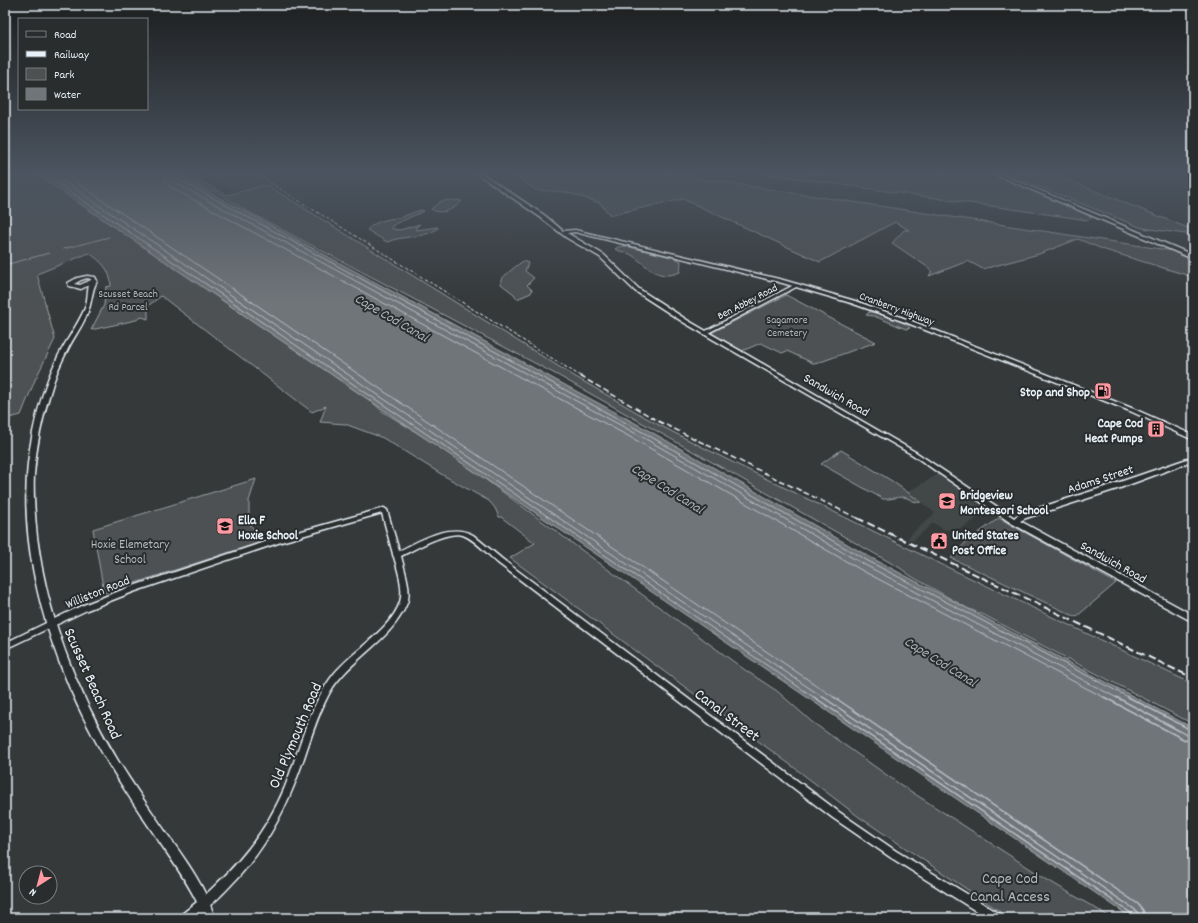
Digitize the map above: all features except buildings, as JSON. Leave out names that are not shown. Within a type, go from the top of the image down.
[{"type":"highway","points":[[1099,217],[1193,257]]},
{"type":"highway","points":[[1107,217],[1193,253]]},
{"type":"main road","name":"Sandwich Road","points":[[544,217],[562,232],[605,258],[637,290],[704,333],[915,454],[1014,521],[1193,619]]},
{"type":"main road","name":"Cranberry Highway","points":[[548,220],[582,233]]},
{"type":"main road","name":"Cranberry Highway","points":[[562,232],[570,231],[582,233],[798,285],[853,302],[894,316],[1138,413],[1193,438]]},
{"type":"main road","points":[[78,287],[93,282],[94,279],[87,277],[76,280],[71,284],[72,286],[86,290],[90,293]]},
{"type":"main road","name":"Scusset Beach Road","points":[[93,282],[87,308],[62,354],[49,387],[40,418],[33,454],[31,495],[34,546],[37,566],[51,624],[76,688],[106,748],[138,799],[191,877],[209,918]]},
{"type":"main road","name":"Adams Street","points":[[1014,521],[1023,516],[1193,459]]},
{"type":"main road","name":"Old Plymouth Road","points":[[186,918],[204,904]]},
{"type":"street","name":"Ben Abbey Road","points":[[704,333],[798,285]]},
{"type":"street","name":"Williston Road","points":[[5,646],[94,604],[130,590],[291,537],[384,510]]},
{"type":"street","name":"Old Plymouth Road","points":[[204,904],[239,870],[254,852],[268,831],[285,797],[323,699],[336,678],[392,622],[402,608],[405,587],[384,510]]},
{"type":"street","name":"Canal Street","points":[[396,555],[447,533],[465,533],[836,815],[873,841],[996,918]]},
{"type":"shaded area","name":"Bridgeview Montessori School","points":[[939,474],[986,510],[978,518],[962,528],[945,530],[933,523],[913,541],[907,538],[935,513],[907,492]]},
{"type":"green space","name":"Cape Cod Canal Access","points":[[5,217],[101,217],[312,359],[338,379],[370,400],[382,411],[448,452],[745,670],[777,691],[812,722],[898,783],[1046,879],[1112,918],[1010,918],[859,817],[510,558],[535,543],[499,517],[495,508],[489,501],[441,474],[383,438],[345,424],[320,422],[326,406],[312,412],[161,296],[148,306],[148,319],[142,317],[136,320],[91,330],[104,305],[106,287],[111,286],[111,280],[104,266],[98,259],[89,253],[37,274],[55,339],[35,380],[21,415],[5,419]]},
{"type":"green space","points":[[258,217],[319,217],[574,376],[657,424],[924,556],[1193,684],[1193,724],[984,615],[967,608],[911,576],[900,568],[559,376]]},
{"type":"green space","points":[[410,217],[395,224],[392,226],[392,229],[400,230],[420,224],[416,227],[416,230],[438,227],[437,229],[426,234],[400,238],[387,242],[367,230],[374,224],[388,219]]},
{"type":"green space","points":[[722,217],[952,217],[1174,251],[1193,260],[1193,277],[1105,250],[1078,239],[1039,254],[983,269],[968,261],[929,276],[932,271],[929,268],[892,243],[904,230],[909,230],[895,222],[820,262]]},
{"type":"green space","points":[[1068,217],[1093,217],[1088,220]]},
{"type":"green space","points":[[1115,217],[1161,217],[1193,230],[1193,235],[1142,228]]},
{"type":"green space","points":[[625,246],[675,258],[681,261],[680,272],[672,275],[658,273],[630,254],[615,249]]},
{"type":"green space","points":[[523,261],[528,263],[525,271],[534,278],[527,285],[532,290],[531,293],[517,299],[514,294],[501,284],[501,280]]},
{"type":"green space","name":"Sagamore Cemetery","points":[[786,295],[876,342],[815,364],[787,351],[782,353],[761,343],[742,351],[711,333]]},
{"type":"green space","points":[[869,312],[891,317],[910,328],[906,329],[874,316],[866,315]]},
{"type":"green space","points":[[841,450],[892,481],[921,502],[903,497],[883,499],[821,464]]},
{"type":"green space","name":"Hoxie Elemetary School","points":[[256,479],[249,501],[249,524],[263,538],[270,539],[104,593],[93,529]]},
{"type":"green space","points":[[999,518],[1116,583],[1076,617],[951,558],[966,542]]},
{"type":"water","name":"Cape Cod Canal","points":[[99,217],[255,217],[648,430],[870,557],[1193,728],[1193,918],[1132,918]]},
{"type":"waterway","points":[[63,249],[109,237]]},
{"type":"waterway","points":[[5,265],[49,253]]},
{"type":"railway","points":[[325,217],[582,377]]},
{"type":"railway","points":[[580,376],[660,422],[859,519]]},
{"type":"railway","points":[[857,518],[1193,678]]},
{"type":"place","name":"Stop and Shop","points":[[1103,391]]},
{"type":"place","name":"Cape Cod Heat Pumps","points":[[1156,429]]},
{"type":"place","name":"Bridgeview Montessori School","points":[[947,501]]},
{"type":"place","name":"Ella F Hoxie School","points":[[225,526]]},
{"type":"place","name":"United States Post Office","points":[[939,541]]},
{"type":"park label","name":"Scusset Beach Rd Parcel","points":[[128,299]]}]
